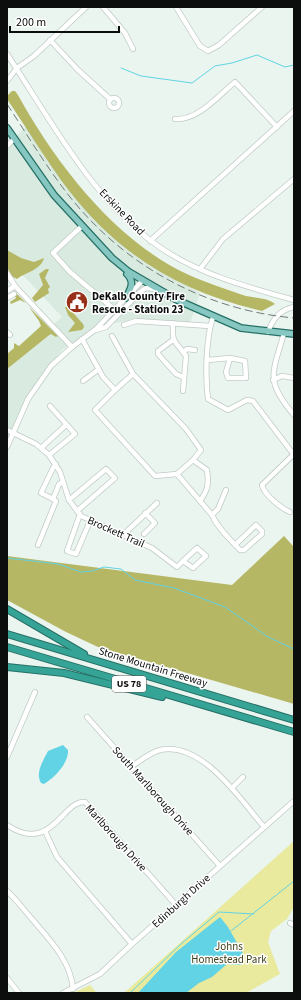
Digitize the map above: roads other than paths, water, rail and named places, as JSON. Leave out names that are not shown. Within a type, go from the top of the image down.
[{"type":"highway","points":[[7,609],[94,660]]},
{"type":"highway","name":"Stone Mountain Freeway","points":[[7,634],[294,720]]},
{"type":"highway","name":"Stone Mountain Freeway","points":[[7,647],[294,732]]},
{"type":"highway","points":[[7,667],[64,673],[250,720]]},
{"type":"main road","points":[[7,128],[54,195],[132,279],[132,285],[126,298]]},
{"type":"main road","points":[[120,266],[142,281],[176,300],[241,328],[294,334]]},
{"type":"street","points":[[7,81],[17,68],[34,56],[86,7]]},
{"type":"street","points":[[103,7],[125,33],[133,49]]},
{"type":"street","points":[[176,7],[200,46],[208,51],[219,45],[262,7]]},
{"type":"street","points":[[50,40],[78,70],[110,99]]},
{"type":"street","name":"Erskine Road","points":[[7,54],[78,164],[107,199],[150,241],[168,253],[200,269],[249,287],[293,300]]},
{"type":"street","points":[[175,119],[196,114],[235,82],[276,127]]},
{"type":"street","points":[[150,241],[294,111]]},
{"type":"street","points":[[7,146],[14,139]]},
{"type":"street","points":[[200,269],[223,239],[294,179]]},
{"type":"street","points":[[82,226],[53,253],[78,279],[115,310]]},
{"type":"street","points":[[7,273],[16,286],[72,347]]},
{"type":"street","points":[[7,447],[28,399],[51,366],[93,331],[142,281]]},
{"type":"street","points":[[7,291],[16,286]]},
{"type":"street","points":[[93,331],[106,327],[140,292],[146,288],[156,289]]},
{"type":"street","points":[[7,298],[14,294]]},
{"type":"street","points":[[268,332],[275,316],[282,311],[293,307],[293,300]]},
{"type":"street","points":[[214,317],[210,326],[208,360],[205,374],[208,399],[228,410],[247,400],[253,401],[294,455],[262,485],[265,491],[285,510],[290,512]]},
{"type":"street","points":[[124,325],[136,321],[210,326]]},
{"type":"street","points":[[174,323],[173,340],[186,356],[183,391]]},
{"type":"street","points":[[284,333],[274,363],[273,380],[279,397],[294,414]]},
{"type":"street","points":[[112,336],[133,374],[186,429],[201,450],[193,460],[177,474],[155,476],[95,410],[133,374]]},
{"type":"street","points":[[82,339],[89,348],[99,369],[115,390]]},
{"type":"street","points":[[173,340],[158,351],[158,354],[176,374],[183,377]]},
{"type":"street","points":[[183,352],[187,349],[195,350]]},
{"type":"street","points":[[208,360],[230,358],[245,360],[246,378],[228,378],[226,372],[230,358]]},
{"type":"street","points":[[83,381],[99,369]]},
{"type":"street","points":[[273,380],[282,376],[294,378]]},
{"type":"street","points":[[49,455],[75,434],[50,406]]},
{"type":"street","points":[[41,448],[66,425]]},
{"type":"street","name":"Brockett Trail","points":[[7,430],[41,448],[49,455],[56,464],[64,482],[69,500],[78,512],[90,521],[152,548],[177,567],[183,561],[198,548],[206,556],[193,568],[183,561]]},
{"type":"street","points":[[193,460],[207,470],[209,484],[207,492],[200,501]]},
{"type":"street","points":[[38,545],[56,502],[41,493],[52,468],[56,464]]},
{"type":"street","points":[[69,500],[106,469],[115,478],[78,512],[67,551],[76,554],[90,521]]},
{"type":"street","points":[[177,474],[212,515],[215,522],[240,550],[244,550],[262,534],[262,532],[256,526],[236,545]]},
{"type":"street","points":[[53,499],[59,484],[64,482]]},
{"type":"street","points":[[212,515],[218,509],[226,490]]},
{"type":"street","points":[[123,535],[157,503]]},
{"type":"street","points":[[144,534],[155,523],[145,513]]},
{"type":"street","points":[[7,758],[35,692]]},
{"type":"street","name":"South Marlborough Drive","points":[[87,717],[220,866]]},
{"type":"street","points":[[131,767],[154,752],[171,749],[183,751],[205,763],[232,788],[264,827]]},
{"type":"street","points":[[232,788],[243,777]]},
{"type":"street","name":"Edinburgh Drive","points":[[63,993],[100,974],[294,801]]},
{"type":"street","name":"Marlborough Drive","points":[[45,831],[77,803],[85,802],[106,824],[176,906]]},
{"type":"street","points":[[7,825],[24,834],[45,831],[57,857],[132,944]]},
{"type":"street","points":[[7,891],[48,937],[66,965],[73,980],[73,988]]},
{"type":"street","points":[[7,978],[19,993]]},
{"type":"water","points":[[63,745],[68,750],[66,760],[56,774],[44,784],[41,783],[39,779],[39,771],[48,751]]},
{"type":"water","points":[[220,917],[228,927],[244,955],[244,960],[241,965],[227,964],[212,977],[199,983],[186,993],[138,993],[176,952]]},
{"type":"waterway","points":[[121,68],[141,76],[192,83],[215,66],[232,63],[257,55],[285,67],[294,65]]},
{"type":"waterway","points":[[7,558],[58,564],[81,572],[92,571],[104,567],[121,569],[135,580],[174,588],[225,607],[268,637],[294,649]]},
{"type":"waterway","points":[[231,931],[294,881]]},
{"type":"waterway","points":[[130,993],[181,944],[219,912],[254,914]]},
{"type":"railway","points":[[7,104],[45,163],[70,197],[92,222],[116,244],[142,264],[170,281],[199,295],[230,306],[294,318]]},
{"type":"place","name":"DeKalb County Fire Rescue - Station 23","points":[[77,302]]},
{"type":"park label","name":"Johns Homestead Park","points":[[229,952]]}]
